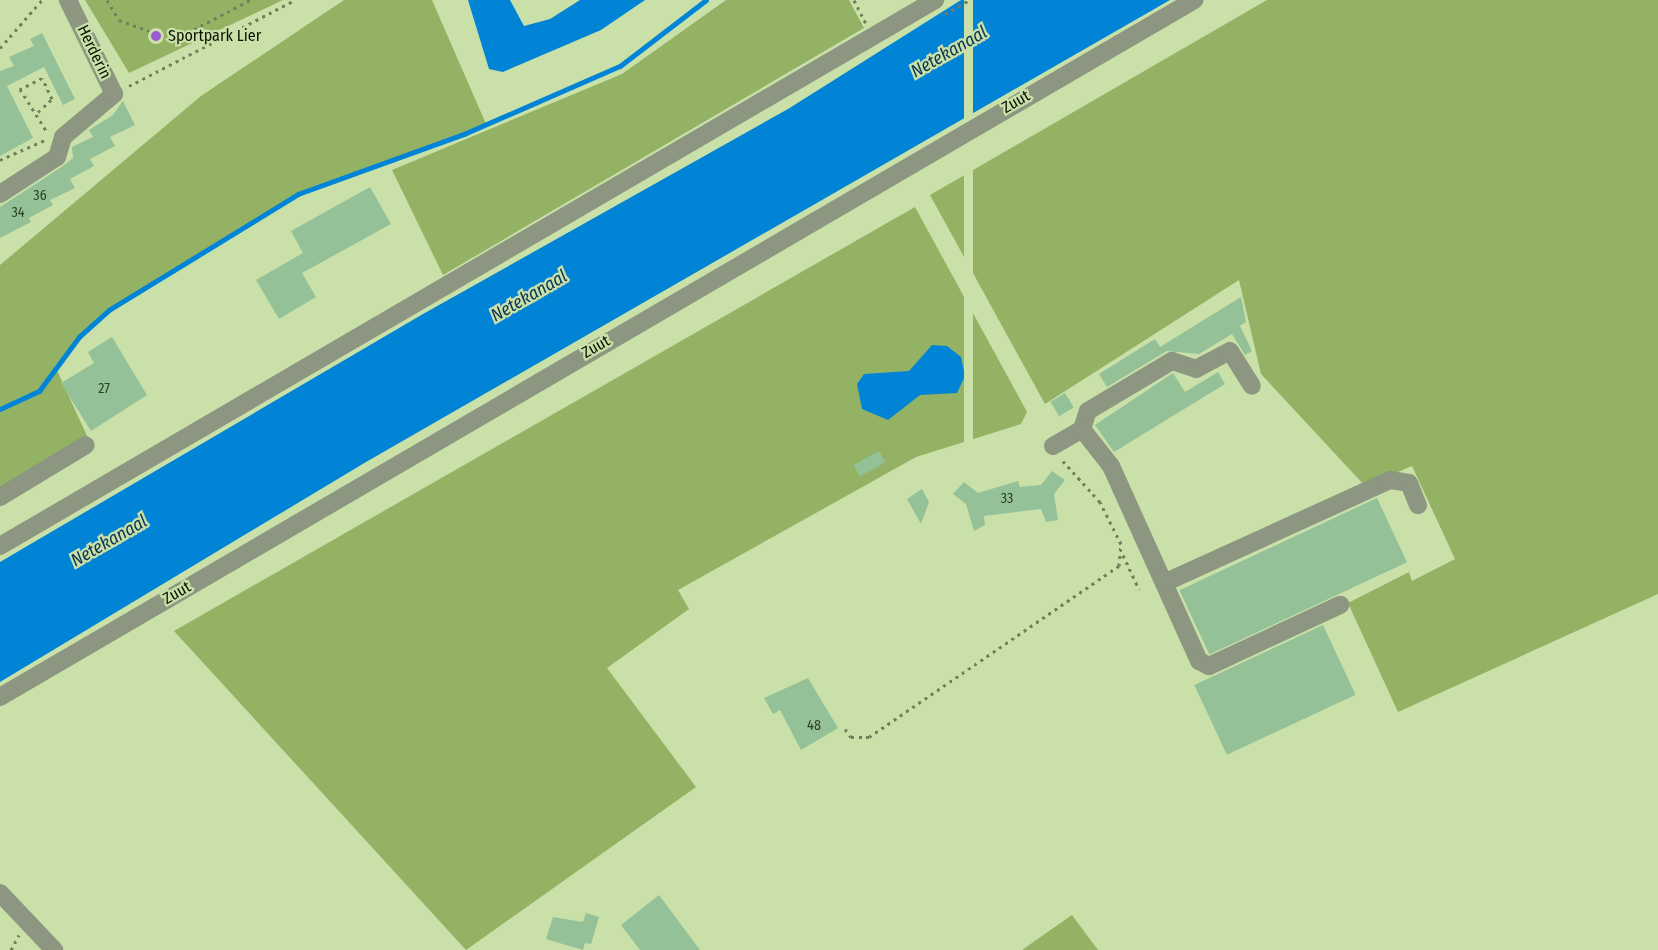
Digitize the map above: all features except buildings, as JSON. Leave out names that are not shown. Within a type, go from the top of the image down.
[{"type":"street","name":"Herderin","points":[[0,194],[57,157],[63,137],[114,94],[68,0]]},
{"type":"street","points":[[0,546],[935,0]]},
{"type":"street","name":"Zuut","points":[[0,697],[1194,0]]},
{"type":"street","points":[[1053,446],[1082,429],[1088,411],[1172,361],[1196,369],[1230,351],[1252,386]]},
{"type":"street","points":[[1082,429],[1111,466],[1199,661],[1209,666],[1340,605]]},
{"type":"street","points":[[0,496],[86,445]]},
{"type":"street","points":[[1164,583],[1390,480],[1409,483],[1418,505]]},
{"type":"street","points":[[0,893],[54,950]]},
{"type":"path","points":[[0,48],[42,0]]},
{"type":"path","points":[[107,0],[119,21],[174,40],[250,0]]},
{"type":"path","points":[[114,94],[295,0]]},
{"type":"path","points":[[854,0],[873,36]]},
{"type":"path","points":[[0,160],[51,139],[38,112],[29,108],[20,89],[42,78],[52,99],[38,112]]},
{"type":"path","points":[[1053,446],[1069,474],[1100,502],[1139,589]]},
{"type":"path","points":[[845,729],[851,736],[869,737],[984,662],[1039,616],[1108,575],[1123,555]]},
{"type":"green space","name":"Sportpark Lier","points":[[85,0],[283,0],[129,73]]},
{"type":"green space","points":[[344,0],[432,0],[486,124],[298,194],[109,310],[55,366],[88,438],[0,491],[0,265],[201,96]]},
{"type":"green space","points":[[726,0],[849,0],[864,28],[443,275],[392,170],[622,74]]},
{"type":"green space","points":[[1267,0],[1658,0],[1658,594],[1398,712],[1348,603],[1409,572],[1412,581],[1455,559],[1412,466],[1365,486],[1261,374],[1239,280],[1045,404],[930,195]]},
{"type":"green space","points":[[915,207],[1027,412],[1021,424],[916,457],[678,590],[689,609],[607,668],[696,787],[466,950],[174,631]]},
{"type":"green space","points":[[1072,915],[1098,950],[1022,950]]},
{"type":"water","points":[[468,0],[510,0],[524,26],[550,19],[580,0],[645,0],[601,30],[503,72],[489,69]]},
{"type":"water","name":"Netekanaal","points":[[961,0],[1170,0],[366,462],[0,682],[0,562],[423,314],[788,109]]},
{"type":"water","points":[[932,345],[947,346],[961,357],[965,376],[957,393],[920,395],[888,420],[862,409],[857,384],[864,374],[909,371]]},
{"type":"pier","points":[[964,0],[973,0],[973,605],[964,605]]},
{"type":"waterway","points":[[0,409],[39,391],[79,337],[109,310],[298,194],[464,134],[620,66],[706,0]]},
{"type":"place","name":"Sportpark Lier","points":[[156,36]]}]
